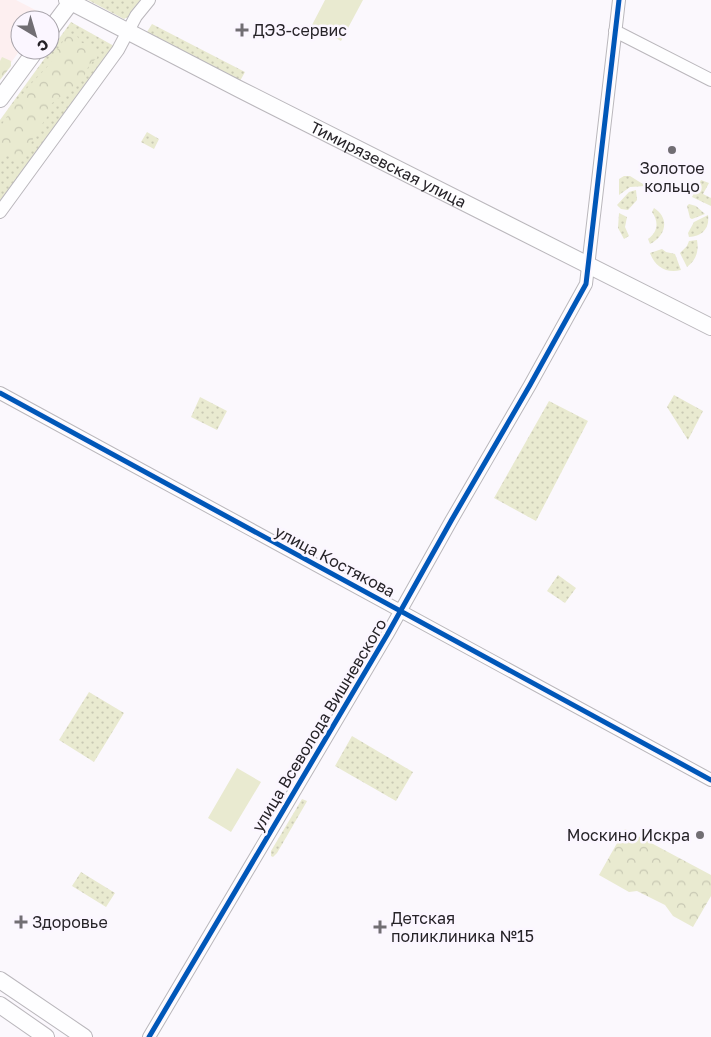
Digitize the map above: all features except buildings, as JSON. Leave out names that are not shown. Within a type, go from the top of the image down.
[{"type":"main road","name":"Тимирязевская улица","points":[[70,1],[239,89],[711,327]]},
{"type":"main road","points":[[60,16],[70,1]]},
{"type":"main road","points":[[0,99],[29,60]]},
{"type":"main road","points":[[0,980],[84,1037]]},
{"type":"main road","points":[[0,1005],[46,1037]]},
{"type":"street","points":[[0,212],[118,50],[136,16],[149,0]]},
{"type":"street","name":"улица Всеволода Вишневского","points":[[149,1037],[401,611],[584,289],[590,266],[618,0]]},
{"type":"street","points":[[615,31],[711,80]]},
{"type":"street","name":"улица Костякова","points":[[0,393],[711,780]]},
{"type":"shaded area","points":[[0,0],[16,0],[35,10],[10,10],[10,60],[13,60],[0,78]]},
{"type":"green space","points":[[88,0],[142,0],[130,16],[124,19]]},
{"type":"green space","points":[[325,0],[363,0],[341,41],[312,25]]},
{"type":"green space","points":[[71,22],[114,46],[0,203],[0,120],[43,60],[60,60],[60,37]]},
{"type":"green space","points":[[152,24],[245,72],[240,81],[147,32]]},
{"type":"green space","points":[[76,35],[82,43],[92,44],[98,52],[97,58],[89,65],[83,79],[51,104],[49,114],[34,136],[28,151],[20,160],[15,161],[8,153],[0,162],[0,127],[28,87],[52,60],[60,60],[60,46],[66,37]]},
{"type":"green space","points":[[2,57],[11,61],[11,66],[0,80],[0,61]]},
{"type":"green space","points":[[147,132],[159,139],[154,149],[141,142]]},
{"type":"green space","points":[[624,176],[630,176],[646,186],[630,187],[619,195],[619,179]]},
{"type":"green space","points":[[701,180],[709,183],[703,194],[711,198],[711,206],[692,197]]},
{"type":"green space","points":[[636,190],[637,200],[628,210],[621,209],[617,205],[629,192]]},
{"type":"green space","points":[[689,204],[696,206],[705,214],[690,218],[687,206]]},
{"type":"green space","points":[[654,208],[662,217],[664,227],[660,236],[650,244],[648,239],[656,230],[656,219],[652,212]]},
{"type":"green space","points":[[619,213],[627,217],[625,227],[629,236],[624,239],[618,228]]},
{"type":"green space","points":[[708,215],[708,224],[704,231],[694,237],[689,237],[688,233],[694,222]]},
{"type":"green space","points":[[697,240],[698,248],[696,255],[693,262],[687,267],[680,253],[689,241]]},
{"type":"green space","points":[[662,249],[675,254],[681,270],[671,271],[658,266],[650,253]]},
{"type":"green space","points":[[674,395],[703,411],[688,440],[667,407]]},
{"type":"green space","points":[[200,397],[227,411],[217,430],[191,417]]},
{"type":"green space","points":[[549,401],[588,421],[536,521],[494,498]]},
{"type":"green space","points":[[558,575],[576,588],[565,603],[547,591]]},
{"type":"green space","points":[[89,692],[124,713],[94,762],[59,740]]},
{"type":"green space","points":[[352,736],[413,772],[396,801],[335,766]]},
{"type":"green space","points":[[237,768],[261,782],[231,832],[208,818]]},
{"type":"green space","points":[[302,799],[307,801],[306,803],[277,853],[273,857],[271,856],[271,851]]},
{"type":"green space","points":[[625,829],[711,875],[711,896],[693,927],[673,916],[665,905],[637,891],[629,892],[599,875]]},
{"type":"green space","points":[[81,872],[115,893],[106,907],[72,886]]},
{"type":"tram line","points":[[0,391],[711,778]]},
{"type":"cycle path","points":[[149,1037],[387,635],[586,284],[619,0]]},
{"type":"cycle path","points":[[0,393],[711,780]]},
{"type":"place","name":"ДЭЗ-сервис","points":[[242,30]]},
{"type":"place","name":"Золотое кольцо","points":[[672,150]]},
{"type":"place","name":"Москино Искра","points":[[700,835]]},
{"type":"place","name":"Здоровье","points":[[21,922]]},
{"type":"place","name":"Детская поликлиника №15","points":[[380,927]]}]
